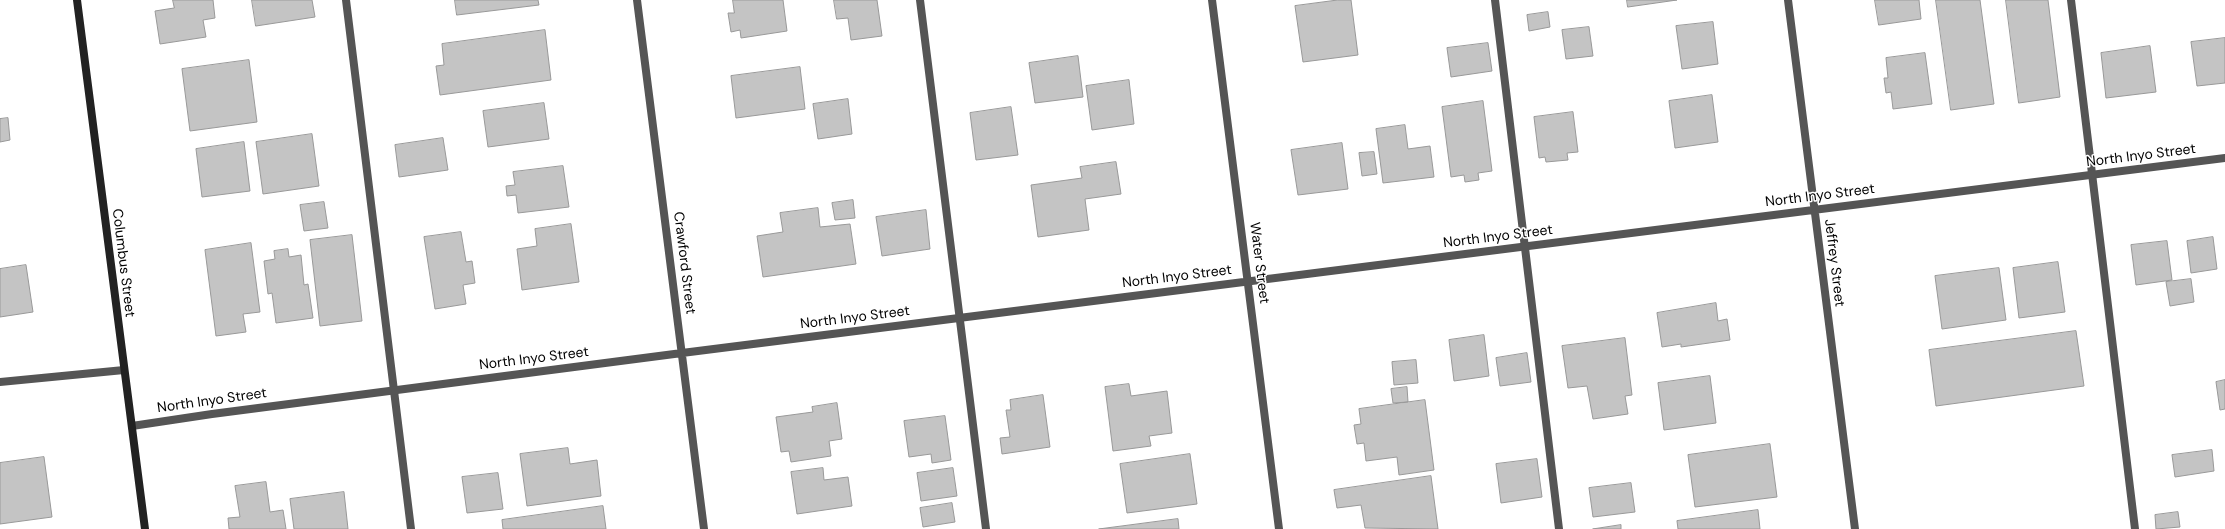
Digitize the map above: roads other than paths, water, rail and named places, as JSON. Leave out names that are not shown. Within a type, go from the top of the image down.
[{"type":"main road","name":"Columbus Street","points":[[77,0],[145,529]]},
{"type":"street","points":[[346,0],[411,529]]},
{"type":"street","name":"Crawford Street","points":[[637,0],[704,529]]},
{"type":"street","points":[[920,0],[986,529]]},
{"type":"street","name":"Water Street","points":[[1212,0],[1279,529]]},
{"type":"street","points":[[1495,0],[1559,529]]},
{"type":"street","name":"Jeffrey Street","points":[[1788,0],[1855,529]]},
{"type":"street","points":[[2071,0],[2094,175],[2135,529]]},
{"type":"street","name":"North Inyo Street","points":[[132,426],[394,390],[960,317],[2225,158]]},
{"type":"street","points":[[0,382],[124,370]]}]
